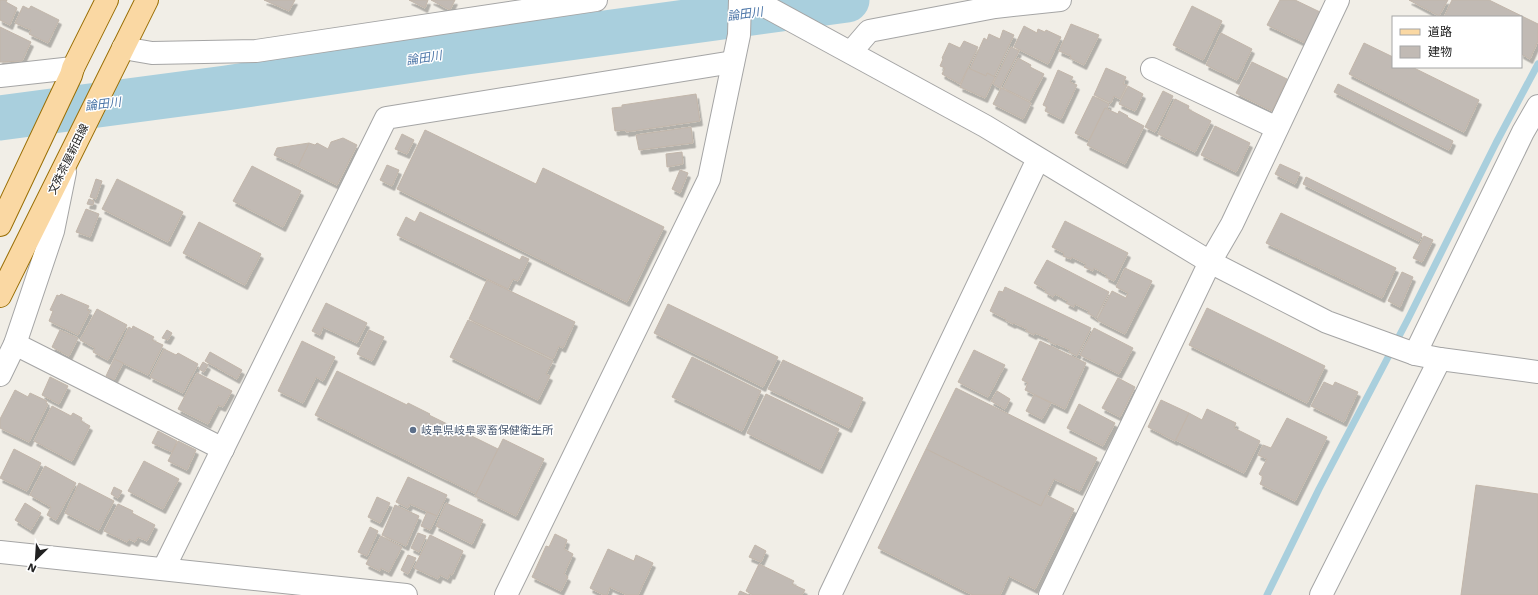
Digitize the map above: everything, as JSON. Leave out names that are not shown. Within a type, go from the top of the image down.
[{"type":"main road","points":[[0,225],[107,0]]},
{"type":"main road","name":"文殊茶屋新田線","points":[[0,296],[147,0]]},
{"type":"street","points":[[123,48],[152,53],[256,51],[596,0]]},
{"type":"street","points":[[506,595],[709,179],[739,35],[740,0]]},
{"type":"street","points":[[754,0],[985,126],[1210,262],[1327,322],[1415,354],[1440,359],[1538,372]]},
{"type":"street","points":[[851,52],[869,31],[995,7],[1060,0]]},
{"type":"street","points":[[1050,595],[1210,262],[1232,224],[1338,0]]},
{"type":"street","points":[[164,568],[386,118],[733,62]]},
{"type":"street","points":[[1152,69],[1278,128]]},
{"type":"street","points":[[0,76],[72,71]]},
{"type":"street","points":[[1415,354],[1523,132],[1538,106]]},
{"type":"street","points":[[0,375],[15,344],[53,231],[71,153]]},
{"type":"street","points":[[830,595],[1038,159]]},
{"type":"street","points":[[0,198],[29,166]]},
{"type":"street","points":[[15,344],[223,449]]},
{"type":"street","points":[[1321,595],[1440,359]]},
{"type":"street","points":[[0,552],[164,568],[406,595]]},
{"type":"building","points":[[0,0],[7,0],[6,2],[17,8],[10,25],[0,20]]},
{"type":"building","points":[[264,0],[295,0],[289,11]]},
{"type":"building","points":[[409,0],[428,0],[425,8]]},
{"type":"building","points":[[431,0],[455,0],[450,10]]},
{"type":"building","points":[[1280,0],[1295,0],[1320,12],[1305,43],[1267,25]]},
{"type":"building","points":[[1409,0],[1448,0],[1439,16]]},
{"type":"building","points":[[1452,0],[1489,0],[1522,16],[1444,16]]},
{"type":"building","points":[[23,6],[29,9],[31,6],[59,20],[48,43],[29,34],[31,30],[15,23]]},
{"type":"building","points":[[1192,6],[1222,21],[1203,60],[1173,45]]},
{"type":"building","points":[[1522,16],[1538,24],[1538,41],[1530,59],[1522,55]]},
{"type":"building","points":[[1071,24],[1099,35],[1084,65],[1070,58],[1071,56],[1059,51]]},
{"type":"building","points":[[1024,26],[1037,33],[1038,29],[1045,32],[1046,30],[1061,37],[1048,64],[1014,47]]},
{"type":"building","points":[[0,27],[31,42],[22,61],[0,62]]},
{"type":"building","points":[[1003,30],[1014,35],[994,77],[987,73],[986,76],[970,69],[984,38],[987,40],[989,34],[1000,39]]},
{"type":"building","points":[[1221,33],[1252,49],[1237,80],[1206,65]]},
{"type":"building","points":[[964,41],[978,47],[960,84],[942,74],[945,68],[940,66],[949,43],[960,48]]},
{"type":"building","points":[[1364,43],[1392,57],[1392,68],[1414,68],[1479,100],[1464,132],[1349,74]]},
{"type":"building","points":[[1011,47],[1019,51],[1000,88],[993,84]]},
{"type":"building","points":[[1018,58],[1031,65],[1030,67],[1044,74],[1030,101],[1003,88]]},
{"type":"building","points":[[1252,62],[1287,79],[1272,111],[1236,93]]},
{"type":"building","points":[[968,68],[986,76],[987,73],[995,77],[985,98],[960,87]]},
{"type":"building","points":[[1106,68],[1126,77],[1123,84],[1127,85],[1120,99],[1114,96],[1111,103],[1094,95]]},
{"type":"building","points":[[1058,70],[1073,77],[1070,82],[1077,85],[1061,119],[1045,111],[1047,107],[1043,105]]},
{"type":"building","points":[[1338,84],[1453,141],[1449,150],[1334,92]]},
{"type":"building","points":[[1128,86],[1143,94],[1135,111],[1119,104]]},
{"type":"building","points":[[1001,88],[1031,103],[1023,119],[993,104]]},
{"type":"building","points":[[1163,91],[1173,96],[1155,132],[1145,127]]},
{"type":"building","points":[[696,94],[700,121],[626,132],[626,130],[615,131],[612,108],[622,107],[622,105]]},
{"type":"building","points":[[1093,96],[1109,104],[1107,109],[1105,108],[1089,140],[1075,133]]},
{"type":"building","points":[[1175,99],[1189,106],[1188,109],[1211,121],[1195,152],[1158,134]]},
{"type":"building","points":[[1105,108],[1118,114],[1119,111],[1144,126],[1125,164],[1087,145]]},
{"type":"building","points":[[1215,126],[1250,143],[1236,172],[1201,155]]},
{"type":"building","points":[[691,127],[693,143],[639,150],[636,135]]},
{"type":"building","points":[[425,130],[536,184],[543,168],[664,227],[627,302],[397,189]]},
{"type":"building","points":[[402,134],[414,140],[407,154],[395,149]]},
{"type":"building","points":[[343,138],[357,145],[337,185],[298,166],[309,143],[315,145],[317,143],[328,149],[331,142]]},
{"type":"building","points":[[309,143],[298,166],[274,155],[277,148]]},
{"type":"building","points":[[682,152],[683,164],[667,167],[666,154]]},
{"type":"building","points":[[1280,164],[1300,173],[1295,184],[1275,174]]},
{"type":"building","points":[[387,165],[399,170],[392,186],[380,180]]},
{"type":"building","points":[[252,166],[301,191],[283,227],[233,201]]},
{"type":"building","points":[[680,170],[688,173],[680,193],[672,189]]},
{"type":"building","points":[[1306,177],[1422,234],[1419,241],[1303,184]]},
{"type":"building","points":[[96,179],[102,181],[96,199],[90,197]]},
{"type":"building","points":[[117,179],[183,212],[168,242],[102,209]]},
{"type":"building","points":[[89,199],[94,201],[93,205],[87,204]]},
{"type":"building","points":[[86,209],[99,214],[90,237],[76,232]]},
{"type":"building","points":[[420,212],[520,260],[522,256],[529,259],[518,281],[513,279],[508,289],[397,235],[406,217],[415,222]]},
{"type":"building","points":[[1281,213],[1396,268],[1382,298],[1266,243]]},
{"type":"building","points":[[1065,221],[1128,253],[1114,281],[1106,277],[1107,275],[1094,268],[1093,271],[1084,267],[1086,264],[1072,257],[1071,259],[1063,256],[1064,253],[1052,247]]},
{"type":"building","points":[[199,222],[261,254],[245,285],[183,253]]},
{"type":"building","points":[[1424,236],[1433,240],[1422,262],[1413,258]]},
{"type":"building","points":[[1047,260],[1109,292],[1096,318],[1088,313],[1089,311],[1075,304],[1074,307],[1066,303],[1068,301],[1055,294],[1053,297],[1045,292],[1046,290],[1034,283]]},
{"type":"building","points":[[1125,268],[1152,281],[1125,334],[1097,320],[1112,291],[1126,298],[1128,293],[1116,287]]},
{"type":"building","points":[[1402,272],[1413,277],[1400,307],[1388,301]]},
{"type":"building","points":[[487,280],[575,322],[563,348],[559,346],[553,359],[469,319]]},
{"type":"building","points":[[1005,287],[1091,328],[1077,356],[1069,352],[1070,350],[1048,341],[1049,339],[1035,333],[1034,335],[1026,331],[1027,329],[1014,323],[1013,324],[990,311],[999,291],[1003,292]]},
{"type":"building","points":[[61,294],[89,306],[87,310],[90,311],[78,335],[49,321],[53,311],[50,310],[57,295],[59,296]]},
{"type":"building","points":[[326,303],[367,323],[357,343],[323,327],[320,335],[312,331]]},
{"type":"building","points":[[668,304],[778,357],[763,387],[654,333]]},
{"type":"building","points":[[1207,308],[1325,366],[1307,403],[1189,345]]},
{"type":"building","points":[[97,309],[127,325],[108,360],[93,352],[95,348],[80,340]]},
{"type":"building","points":[[468,320],[553,361],[546,374],[550,376],[538,400],[450,357]]},
{"type":"building","points":[[133,326],[154,337],[152,340],[163,345],[148,375],[114,359],[129,327],[132,329]]},
{"type":"building","points":[[1094,328],[1133,348],[1119,374],[1080,355]]},
{"type":"building","points":[[60,330],[78,338],[69,356],[52,347]]},
{"type":"building","points":[[167,330],[172,333],[168,340],[162,338]]},
{"type":"building","points":[[369,330],[384,337],[372,361],[357,354]]},
{"type":"building","points":[[302,341],[335,357],[323,381],[316,377],[303,403],[278,391]]},
{"type":"building","points":[[1040,341],[1086,363],[1065,409],[1025,390],[1028,383],[1022,380]]},
{"type":"building","points":[[164,349],[176,355],[178,353],[198,364],[183,393],[150,377]]},
{"type":"building","points":[[974,350],[1005,365],[988,397],[958,382]]},
{"type":"building","points":[[210,352],[242,370],[237,379],[205,361]]},
{"type":"building","points":[[692,357],[761,391],[742,431],[672,397]]},
{"type":"building","points":[[114,359],[123,363],[114,380],[106,376]]},
{"type":"building","points":[[783,360],[863,398],[849,428],[768,389]]},
{"type":"building","points":[[203,362],[208,365],[204,372],[199,369]]},
{"type":"building","points":[[337,371],[407,405],[408,403],[498,449],[476,494],[315,415]]},
{"type":"building","points":[[197,373],[232,391],[223,407],[218,405],[208,424],[178,409]]},
{"type":"building","points":[[50,377],[68,386],[59,404],[42,395]]},
{"type":"building","points":[[1118,378],[1135,387],[1120,417],[1102,408]]},
{"type":"building","points":[[1324,382],[1333,386],[1335,382],[1358,392],[1344,422],[1311,406]]},
{"type":"building","points":[[956,388],[1097,458],[1080,491],[1054,479],[1041,506],[926,449]]},
{"type":"building","points":[[15,390],[28,397],[30,393],[47,401],[46,403],[48,404],[29,442],[0,428],[0,419]]},
{"type":"building","points":[[997,391],[1010,399],[1005,409],[991,401]]},
{"type":"building","points":[[766,394],[839,429],[820,469],[747,433]]},
{"type":"building","points":[[1034,395],[1051,403],[1042,419],[1026,411]]},
{"type":"building","points":[[1161,400],[1189,413],[1175,441],[1148,427]]},
{"type":"building","points":[[1079,404],[1115,423],[1103,446],[1067,428]]},
{"type":"building","points":[[52,406],[71,416],[73,413],[82,418],[81,421],[90,426],[72,461],[34,441]]},
{"type":"building","points":[[1207,409],[1236,423],[1234,428],[1260,441],[1244,473],[1176,440],[1189,413],[1202,420]]},
{"type":"building","points":[[1287,418],[1327,437],[1295,501],[1260,484],[1263,477],[1259,474],[1267,459],[1258,455],[1263,445],[1271,448]]},
{"type":"building","points":[[158,431],[177,441],[172,452],[152,443]]},
{"type":"building","points":[[503,439],[544,459],[516,516],[475,496]]},
{"type":"building","points":[[178,441],[196,450],[187,470],[168,461]]},
{"type":"building","points":[[14,449],[41,463],[27,491],[0,478]]},
{"type":"building","points":[[926,449],[1041,506],[1046,495],[1074,509],[1035,589],[1009,576],[1000,595],[973,595],[878,548]]},
{"type":"building","points":[[144,461],[179,479],[163,509],[128,491]]},
{"type":"building","points":[[45,466],[76,483],[56,520],[47,515],[51,507],[30,495]]},
{"type":"building","points":[[408,477],[447,495],[437,516],[410,504],[408,508],[396,502]]},
{"type":"building","points":[[79,483],[114,501],[99,530],[65,513]]},
{"type":"building","points":[[1476,485],[1538,494],[1538,595],[1461,595]]},
{"type":"building","points":[[114,487],[122,491],[118,498],[111,494]]},
{"type":"building","points":[[377,497],[390,503],[380,523],[368,517]]},
{"type":"building","points":[[25,503],[41,513],[31,530],[15,520]]},
{"type":"building","points":[[446,503],[483,520],[472,544],[436,526]]},
{"type":"building","points":[[118,504],[133,511],[132,513],[155,525],[147,541],[138,537],[135,542],[129,539],[127,542],[104,531]]},
{"type":"building","points":[[395,505],[419,516],[406,546],[382,535]]},
{"type":"building","points":[[427,512],[437,516],[430,530],[421,526]]},
{"type":"building","points":[[370,527],[378,531],[367,556],[358,552]]},
{"type":"building","points":[[418,533],[426,536],[419,552],[411,548]]},
{"type":"building","points":[[555,534],[567,540],[564,549],[573,554],[564,574],[568,577],[561,591],[532,577],[546,546],[549,547]]},
{"type":"building","points":[[430,535],[463,551],[452,575],[450,574],[448,579],[440,575],[438,579],[414,568]]},
{"type":"building","points":[[381,536],[402,547],[389,572],[381,568],[380,571],[366,564]]},
{"type":"building","points":[[755,545],[766,551],[761,562],[749,557]]},
{"type":"building","points":[[608,549],[634,561],[636,555],[653,563],[638,595],[627,595],[610,587],[607,595],[604,595],[590,588]]},
{"type":"building","points":[[408,555],[416,558],[408,574],[401,570]]},
{"type":"building","points":[[759,564],[794,581],[792,584],[805,590],[802,595],[753,595],[746,591]]},
{"type":"building","points":[[740,591],[749,595],[738,595]]},
{"type":"waterway","name":"論田川","points":[[0,118],[226,88],[466,52],[847,0]]},
{"type":"waterway","points":[[1267,595],[1319,489],[1407,321],[1496,143],[1538,64]]},
{"type":"place","name":"岐阜県岐阜家畜保健衛生所","points":[[413,430]]}]
